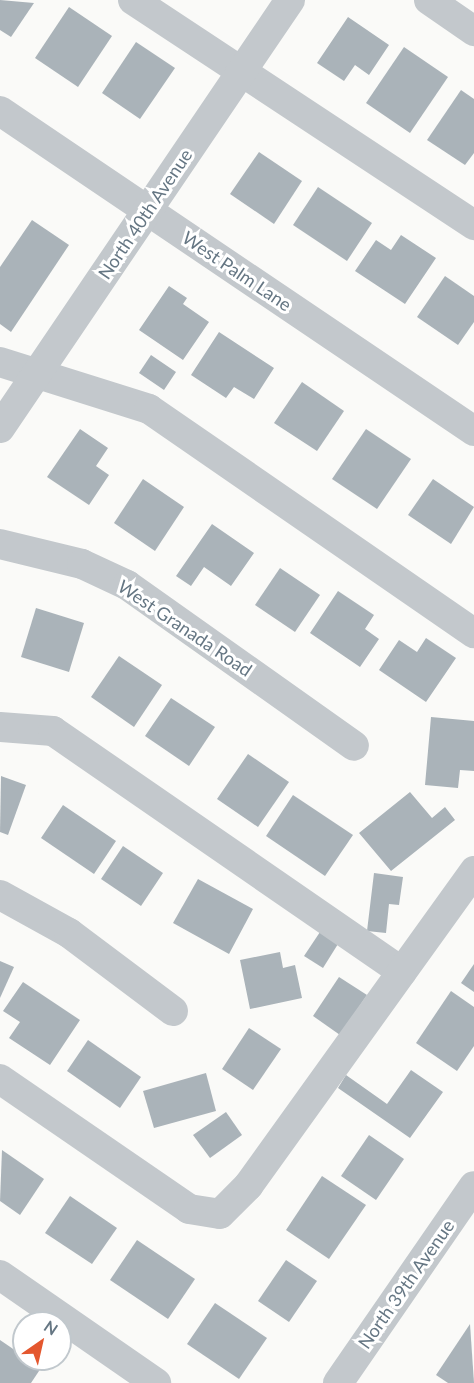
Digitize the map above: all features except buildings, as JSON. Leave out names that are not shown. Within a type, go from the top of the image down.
[{"type":"street","points":[[133,0],[474,225]]},
{"type":"street","name":"North 40th Avenue","points":[[0,428],[290,0]]},
{"type":"street","points":[[429,0],[474,31]]},
{"type":"street","name":"West Palm Lane","points":[[0,111],[474,431]]},
{"type":"street","points":[[0,362],[35,376],[149,409],[474,633]]},
{"type":"street","name":"West Granada Road","points":[[0,544],[82,564],[127,585],[354,746]]},
{"type":"street","points":[[0,727],[53,731],[402,972]]},
{"type":"street","points":[[0,1079],[189,1209],[219,1214],[248,1186],[474,871]]},
{"type":"street","points":[[0,895],[69,933],[173,1011]]},
{"type":"street","name":"North 39th Avenue","points":[[338,1383],[474,1186]]},
{"type":"street","points":[[0,1275],[156,1383]]}]
